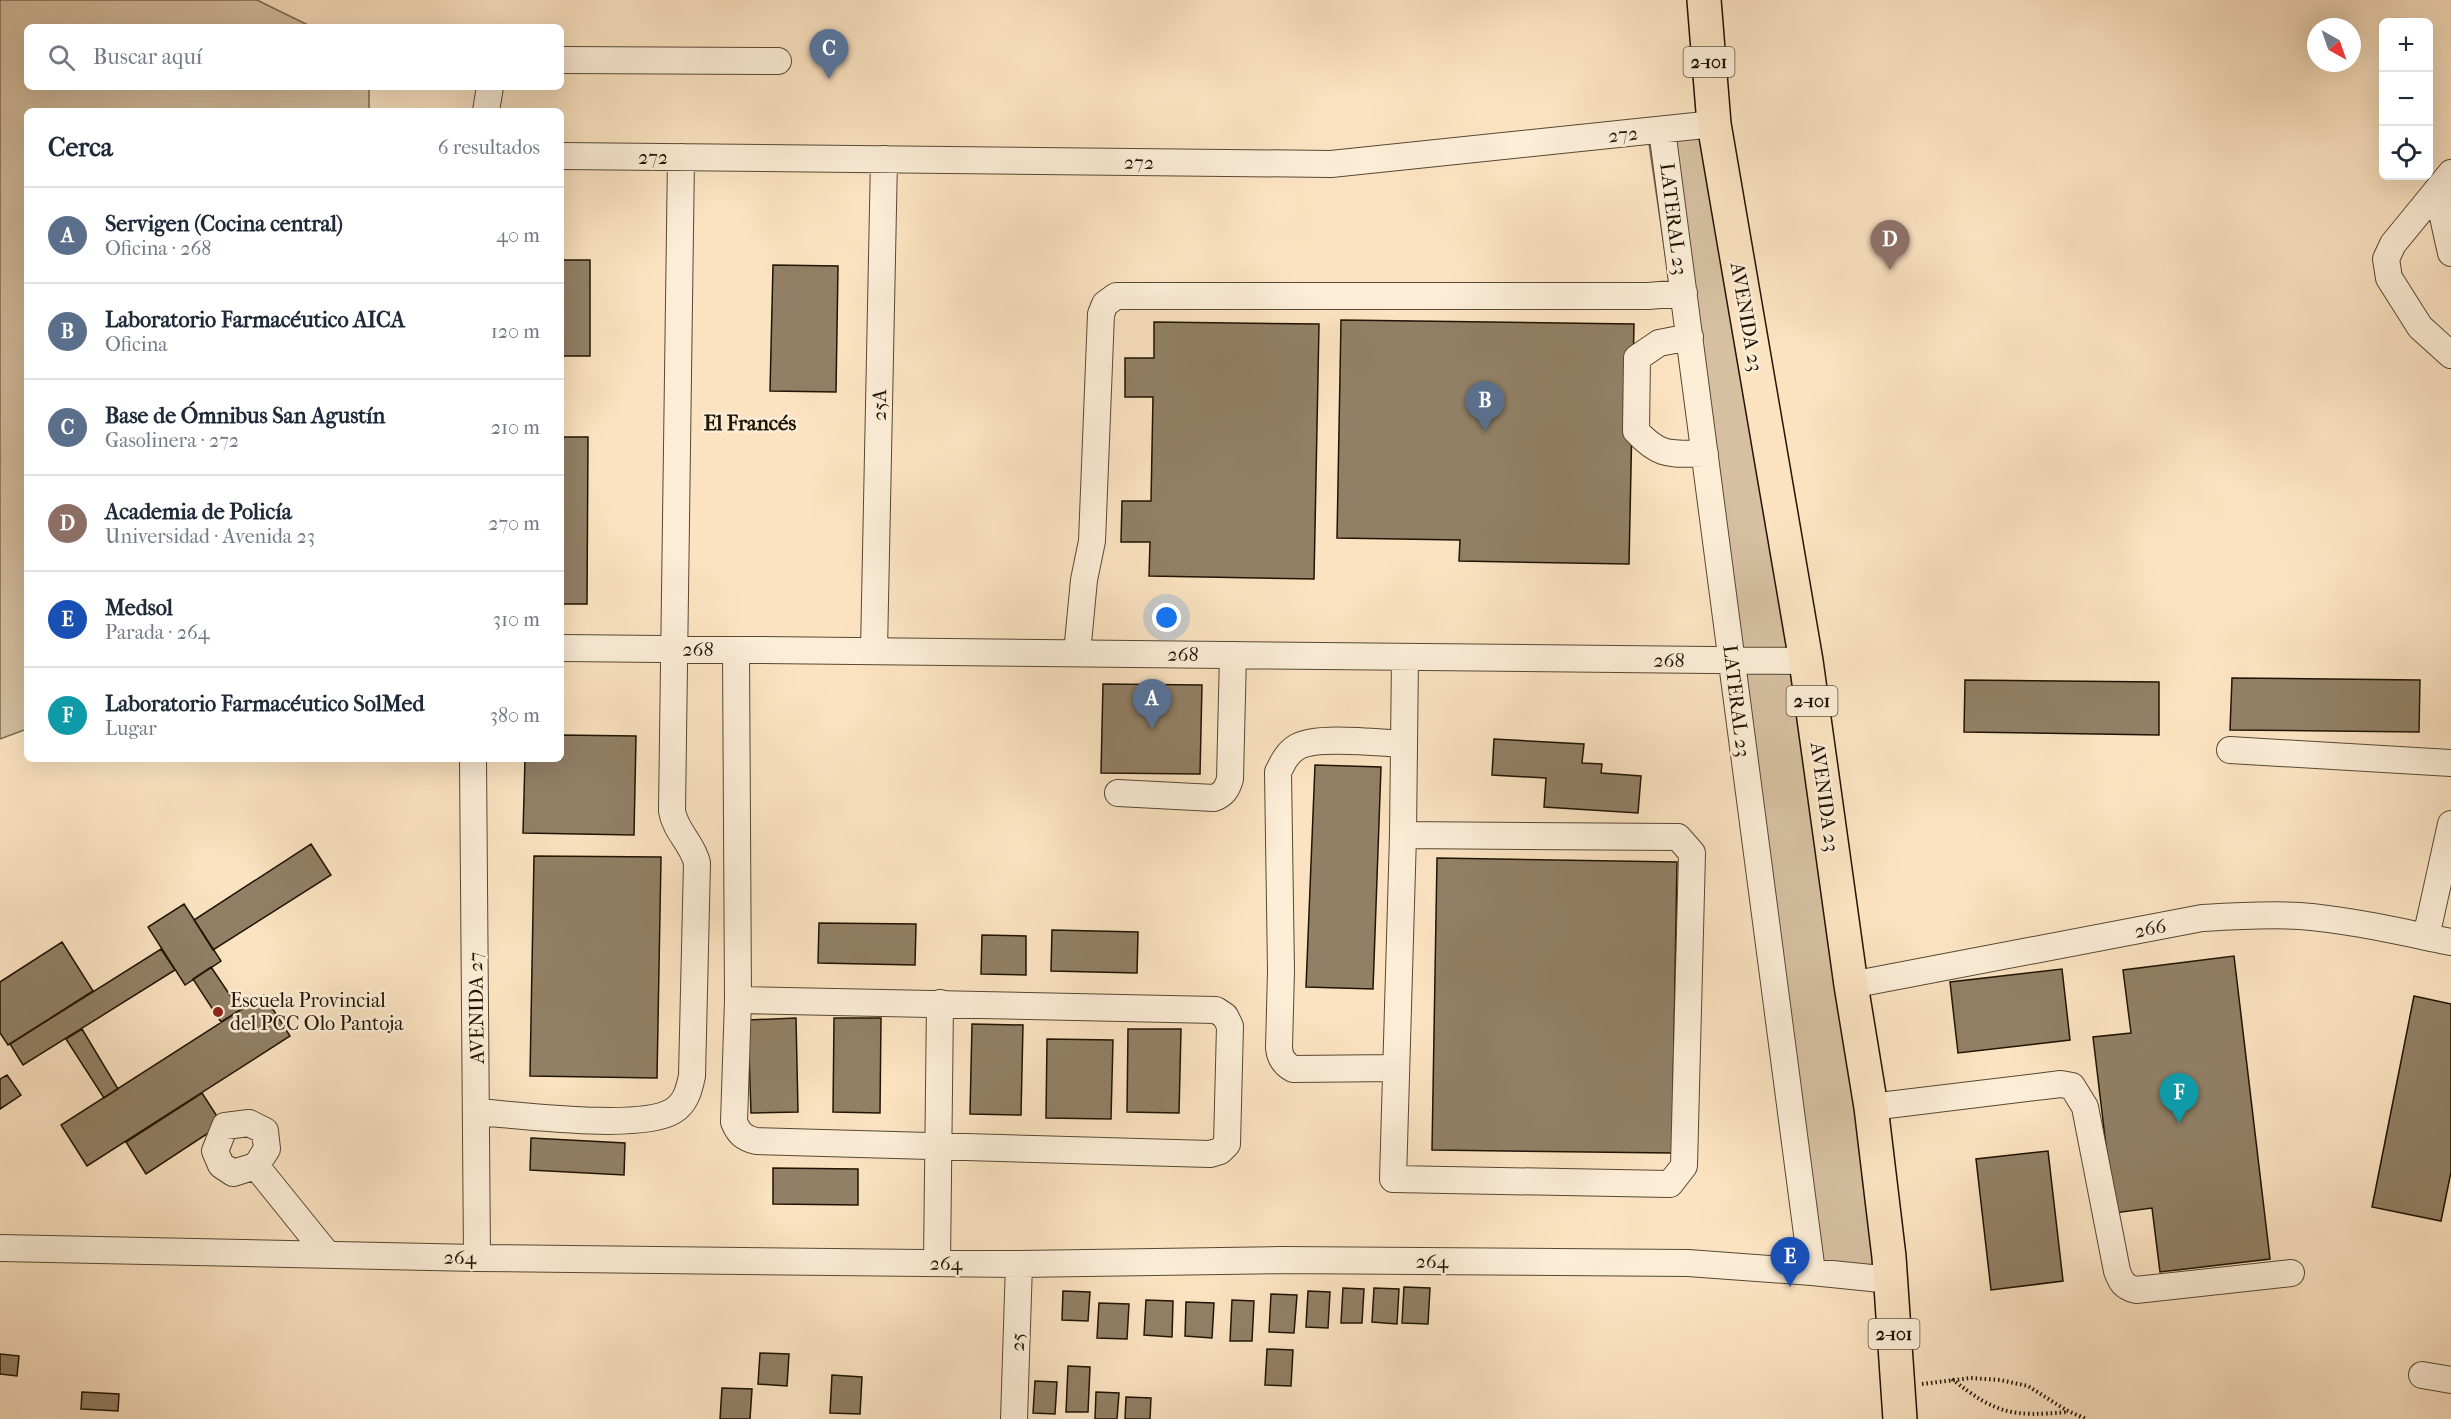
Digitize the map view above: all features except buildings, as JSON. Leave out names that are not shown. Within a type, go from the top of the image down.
[{"type":"main road","name":"AVENIDA 23","points":[[1704,0],[1714,124],[1806,661],[1851,985],[1871,1107],[1891,1280],[1899,1404]]},
{"type":"street","points":[[564,60],[778,61]]},
{"type":"street","points":[[486,108],[490,90]]},
{"type":"street","name":"272","points":[[564,156],[1331,164],[1714,124]]},
{"type":"street","name":"LATERAL 23","points":[[1662,130],[1812,1272]]},
{"type":"street","points":[[477,1112],[617,1121],[649,1120],[673,1111],[684,1101],[689,1092],[692,1076],[697,863],[672,812],[681,157]]},
{"type":"street","name":"25A","points":[[874,651],[884,159]]},
{"type":"street","points":[[2444,182],[2451,253]]},
{"type":"street","points":[[2444,182],[2393,244],[2386,259],[2389,278],[2420,327],[2451,355]]},
{"type":"street","points":[[1077,653],[1084,580],[1092,540],[1101,314],[1105,304],[1116,296],[1648,296],[1684,293]]},
{"type":"street","points":[[1690,337],[1659,344],[1637,358],[1636,431],[1650,446],[1665,453],[1705,453]]},
{"type":"street","name":"268","points":[[564,648],[1806,661]]},
{"type":"street","points":[[736,650],[738,1000],[734,1122],[742,1136],[756,1141],[1210,1154],[1224,1149],[1228,1137],[1230,1026],[1225,1016],[1216,1010],[738,1000]]},
{"type":"street","points":[[1118,793],[1214,798],[1227,790],[1230,779],[1233,655]]},
{"type":"street","points":[[1403,835],[1678,837],[1692,853],[1684,1166],[1670,1184],[1393,1179],[1403,835],[1405,657]]},
{"type":"street","points":[[1396,1068],[1293,1069],[1287,1066],[1280,1054],[1278,772],[1285,757],[1299,745],[1322,741],[1404,744]]},
{"type":"street","points":[[2230,750],[2451,763]]},
{"type":"street","name":"AVENIDA 27","points":[[473,762],[477,1258]]},
{"type":"street","points":[[2426,937],[2451,824]]},
{"type":"street","name":"266","points":[[1851,985],[2202,918],[2252,915],[2301,916],[2391,929],[2451,942]]},
{"type":"street","points":[[937,1263],[940,1003]]},
{"type":"street","points":[[1871,1107],[2061,1084],[2072,1086],[2078,1092],[2085,1107],[2117,1271],[2120,1281],[2126,1287],[2136,1290],[2291,1273]]},
{"type":"street","points":[[256,1166],[327,1254]]},
{"type":"street","name":"264","points":[[0,1248],[477,1258],[1019,1264],[1281,1260],[1688,1263],[1891,1280]]},
{"type":"street","name":"25","points":[[1014,1419],[1019,1264]]},
{"type":"street","points":[[2422,1375],[2451,1380]]},
{"type":"path","points":[[1899,1404],[1952,1379],[2000,1380],[2028,1386],[2070,1412],[2086,1419]]},
{"type":"path","points":[[1952,1379],[1974,1397],[1991,1406],[2015,1414],[2070,1412]]},
{"type":"shaded area","points":[[0,0],[257,0],[306,24],[24,24],[24,90],[369,90],[369,108],[24,108],[24,730],[0,739]]},
{"type":"shaded area","points":[[1714,124],[1889,1279],[1820,1274],[1726,665],[1648,137]]},
{"type":"place","name":"Base de Ómnibus San Agustín","points":[[829,79]]},
{"type":"place","name":"Academia de Policía","points":[[1890,270]]},
{"type":"place","name":"Laboratorio Farmacéutico AICA","points":[[1485,431]]},
{"type":"place","name":"Servigen (Cocina central)","points":[[1152,729]]},
{"type":"place","name":"Escuela Provincial del PCC Olo Pantoja","points":[[218,1012]]},
{"type":"place","name":"Laboratorio Farmacéutico SolMed","points":[[2179,1123]]},
{"type":"place","name":"Medsol","points":[[1790,1287]]},
{"type":"district","name":"El Francés","points":[[750,423]]}]
